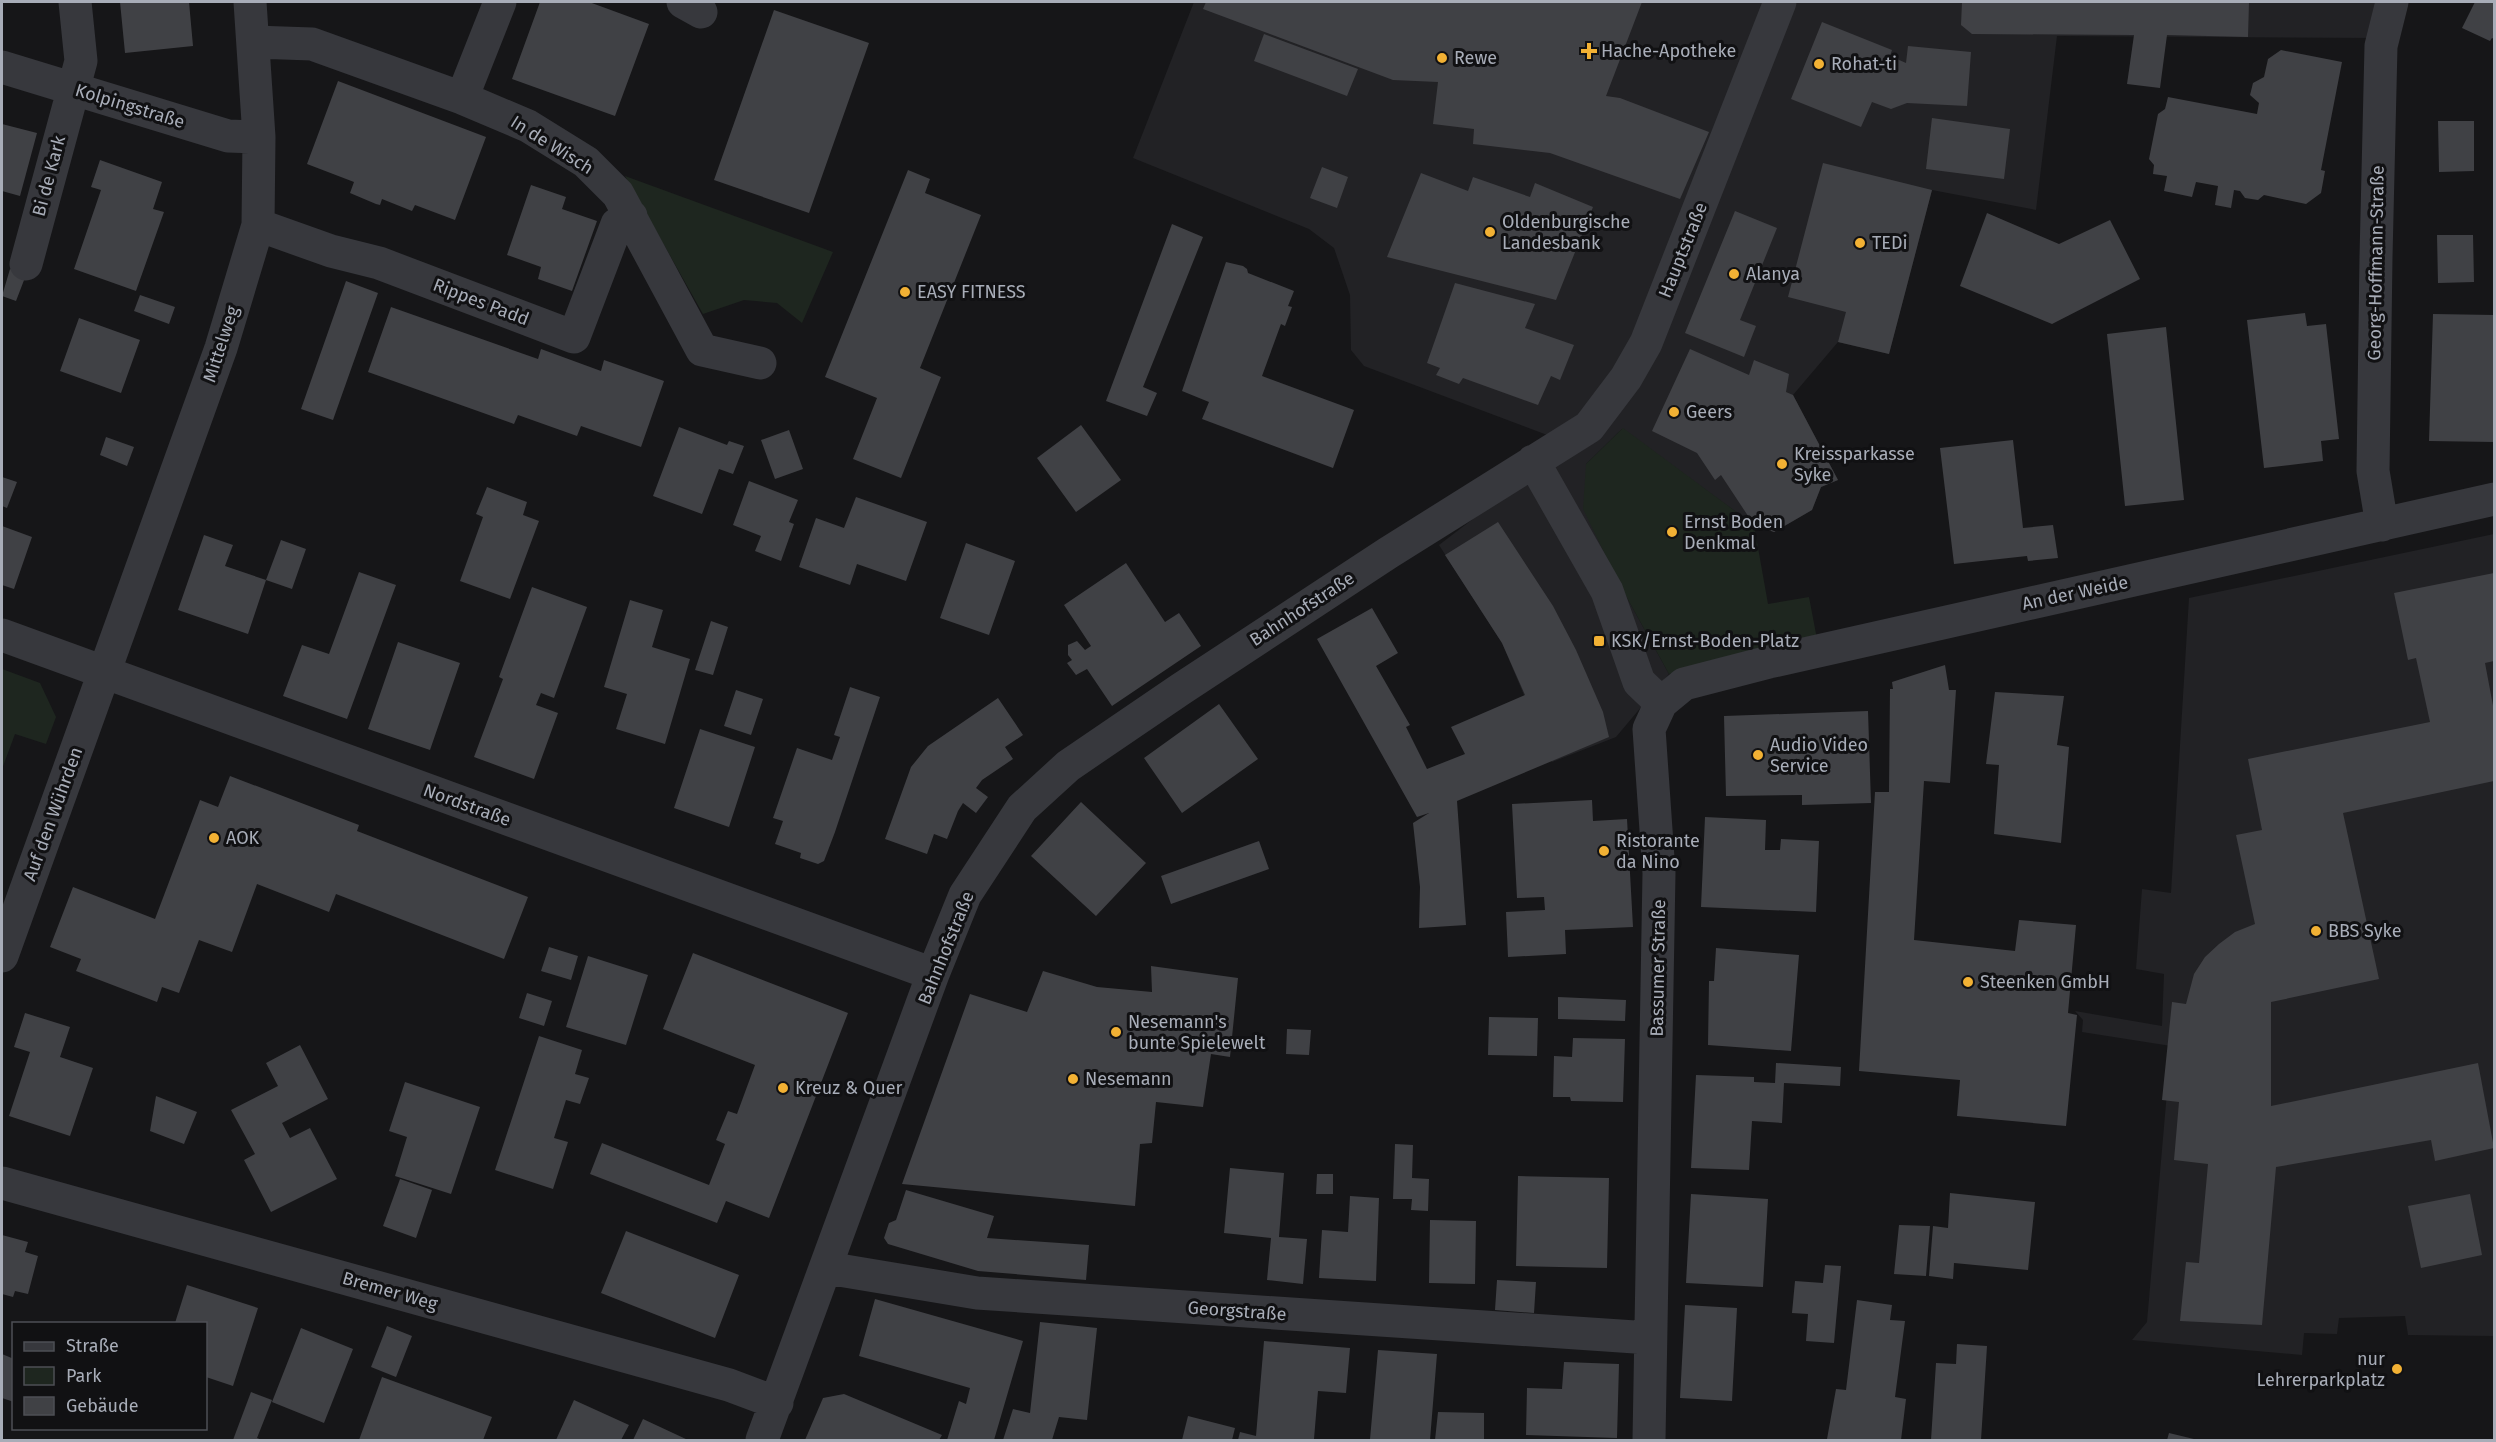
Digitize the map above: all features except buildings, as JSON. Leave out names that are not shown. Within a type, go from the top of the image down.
[{"type":"street","name":"Bi de Kark","points":[[26,264],[81,61],[75,2]]},
{"type":"street","name":"Mittelweg","points":[[104,672],[221,348],[258,225],[259,137],[250,2]]},
{"type":"street","points":[[462,98],[500,2]]},
{"type":"street","name":"Hauptstraße","points":[[1533,461],[1589,427],[1626,378],[1646,342],[1780,2]]},
{"type":"street","name":"Georg-Hoffmann-Straße","points":[[2382,525],[2373,471],[2376,257],[2381,46],[2392,2]]},
{"type":"street","name":"In de Wisch","points":[[254,42],[312,44],[462,98],[528,126],[586,162],[618,194],[702,350],[760,363]]},
{"type":"street","name":"Kolpingstraße","points":[[2,67],[228,136],[259,137]]},
{"type":"street","name":"Rippes Padd","points":[[258,225],[331,251],[380,263],[574,338],[617,224],[631,216]]},
{"type":"street","points":[[1533,461],[1607,591],[1639,682],[1661,703]]},
{"type":"street","name":"Bahnhofstraße","points":[[762,1440],[933,974],[971,885],[1022,808],[1068,766],[1388,553],[1533,461]]},
{"type":"street","name":"An der Weide","points":[[1661,703],[1684,684],[1769,662],[2494,499]]},
{"type":"street","name":"Nordstraße","points":[[2,635],[933,974]]},
{"type":"street","name":"Auf den Wührden","points":[[2,956],[104,672]]},
{"type":"street","name":"Bassumer Straße","points":[[1649,1440],[1659,873],[1649,729],[1661,703]]},
{"type":"street","name":"Bremer Weg","points":[[2,1183],[718,1382],[777,1403]]},
{"type":"street","name":"Georgstraße","points":[[826,1268],[977,1293],[1650,1338]]},
{"type":"shaded area","points":[[1194,2],[2380,2],[2379,38],[2057,36],[2036,210],[1932,190],[1889,354],[1838,342],[1793,395],[1838,480],[1821,487],[1812,510],[1774,532],[1754,525],[1622,429],[1586,464],[1620,585],[1669,674],[1616,737],[1552,762],[1502,643],[1439,545],[1571,444],[1364,366],[1351,350],[1350,295],[1334,248],[1309,229],[1133,158]]},
{"type":"shaded area","name":"BBS Syke","points":[[2494,534],[2494,1336],[2408,1335],[2405,1316],[2339,1318],[2337,1334],[2304,1333],[2302,1355],[2132,1340],[2147,1322],[2171,1046],[2082,1032],[2083,1020],[2075,1011],[2162,1026],[2164,974],[2136,969],[2142,889],[2171,893],[2189,598]]},
{"type":"green space","points":[[625,176],[833,252],[802,323],[777,303],[744,300],[703,314]]},
{"type":"green space","points":[[1623,428],[1754,525],[1768,604],[1809,597],[1817,639],[1669,674],[1620,585],[1583,509],[1586,464]]},
{"type":"green space","points":[[2,669],[40,683],[56,717],[46,744],[15,734],[2,769]]},
{"type":"place","name":"Hache-Apotheke","points":[[1589,51]]},
{"type":"place","name":"Rewe","points":[[1442,58]]},
{"type":"place","name":"Rohat-ti","points":[[1819,64]]},
{"type":"place","name":"Oldenburgische Landesbank","points":[[1490,232]]},
{"type":"place","name":"TEDi","points":[[1860,243]]},
{"type":"place","name":"Alanya","points":[[1734,274]]},
{"type":"place","name":"EASY FITNESS","points":[[905,292]]},
{"type":"place","name":"Geers","points":[[1674,412]]},
{"type":"place","name":"Kreissparkasse Syke","points":[[1782,464]]},
{"type":"place","name":"Ernst Boden Denkmal","points":[[1672,532]]},
{"type":"place","name":"KSK/Ernst-Boden-Platz","points":[[1599,641]]},
{"type":"place","name":"Audio Video Service","points":[[1758,755]]},
{"type":"place","name":"AOK","points":[[214,838]]},
{"type":"place","name":"Ristorante da Nino","points":[[1604,851]]},
{"type":"place","name":"BBS Syke","points":[[2316,931]]},
{"type":"place","name":"Steenken GmbH","points":[[1968,982]]},
{"type":"place","name":"Nesemann's bunte Spielewelt","points":[[1116,1032]]},
{"type":"place","name":"Nesemann","points":[[1073,1079]]},
{"type":"place","name":"Kreuz & Quer","points":[[783,1088]]},
{"type":"place","name":"nur Lehrerparkplatz","points":[[2397,1369]]}]
